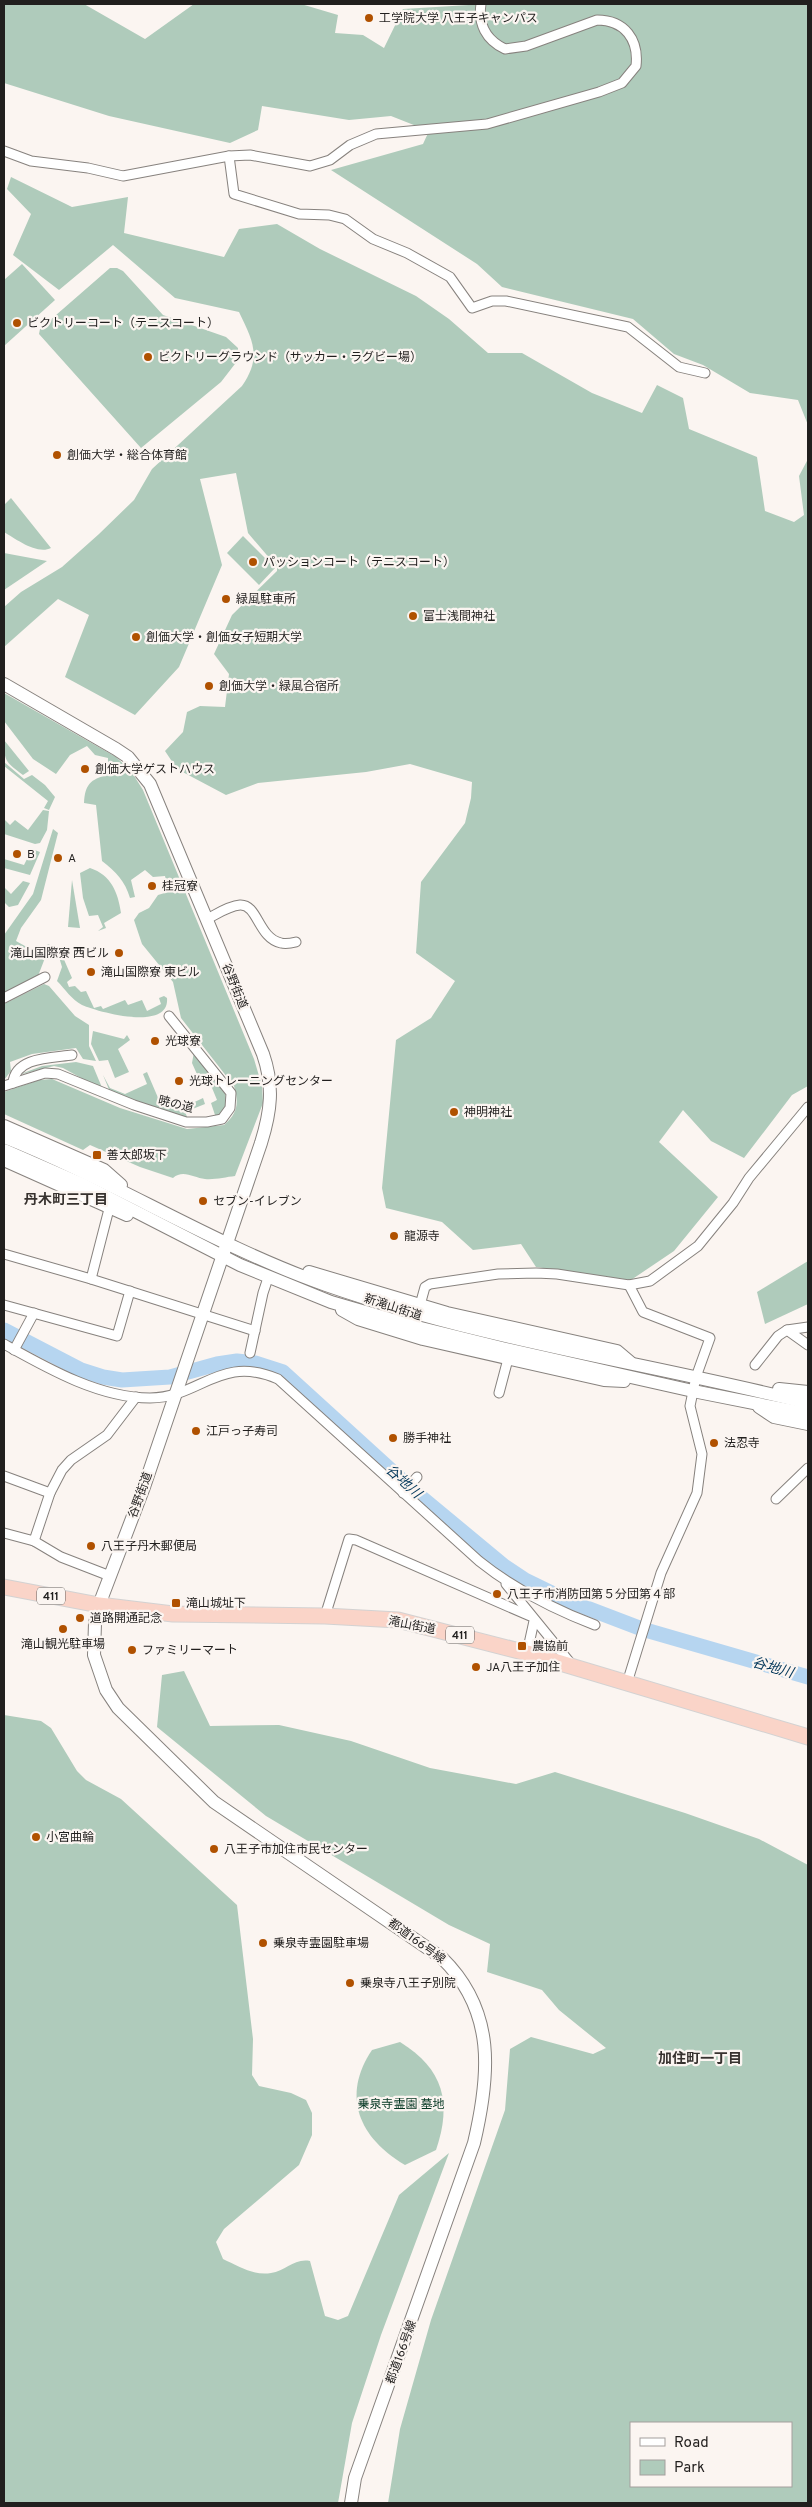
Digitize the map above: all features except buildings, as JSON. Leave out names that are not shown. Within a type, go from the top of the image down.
[{"type":"highway","name":"滝山街道","points":[[4,1587],[99,1605],[173,1614],[325,1616],[398,1620],[527,1653],[808,1737]]},
{"type":"main road","name":"谷野街道","points":[[4,684],[116,749],[139,769],[150,784],[263,1054],[272,1086],[270,1112],[266,1127],[178,1389],[99,1605]]},
{"type":"main road","points":[[4,1126],[104,1170],[128,1193]]},
{"type":"main road","name":"新滝山街道","points":[[4,1137],[128,1193],[226,1242],[333,1288],[432,1319],[528,1343],[744,1387],[808,1403]]},
{"type":"main road","name":"新滝山街道","points":[[4,1150],[84,1185],[268,1278],[331,1302],[444,1334],[656,1383],[808,1414]]},
{"type":"main road","points":[[4,1160],[109,1209],[172,1231]]},
{"type":"main road","points":[[278,1265],[326,1276],[473,1319],[617,1351],[632,1364]]},
{"type":"main road","points":[[331,1302],[358,1319],[430,1340],[604,1380],[656,1383]]},
{"type":"main road","points":[[744,1387],[808,1392]]},
{"type":"main road","points":[[754,1404],[774,1416],[808,1424]]},
{"type":"main road","name":"都道166号線","points":[[99,1605],[95,1623],[94,1655],[106,1690],[118,1708],[214,1802],[442,1958],[464,1984],[480,2018],[485,2044],[485,2066],[482,2105],[474,2143],[355,2478],[351,2503]]},
{"type":"street","points":[[4,151],[31,162],[88,168],[123,176],[229,156],[264,156],[310,166],[330,160],[350,145],[376,134],[487,124],[599,92],[622,83],[636,66],[636,46],[627,30],[608,20],[597,20],[526,46],[505,49],[488,37],[482,28],[481,4]]},
{"type":"street","points":[[229,156],[234,194],[299,214],[329,215],[345,219],[373,239],[407,253],[450,277],[472,308],[492,301],[506,301],[628,327],[679,368],[705,373]]},
{"type":"street","points":[[207,919],[231,907],[247,906],[252,909],[264,933],[281,944],[296,942]]},
{"type":"street","points":[[4,998],[45,976]]},
{"type":"street","name":"暁の道","points":[[8,1084],[45,1073],[58,1074],[97,1091],[186,1122],[222,1120],[230,1108],[231,1093],[168,1016]]},
{"type":"street","points":[[8,1084],[20,1066],[36,1060],[72,1055]]},
{"type":"street","points":[[420,1305],[425,1287],[430,1284],[498,1274],[557,1274],[629,1285],[650,1281],[698,1246],[733,1203],[749,1178],[808,1106]]},
{"type":"street","points":[[91,1279],[109,1209]]},
{"type":"street","points":[[4,1254],[130,1290],[255,1331]]},
{"type":"street","points":[[250,1353],[268,1278]]},
{"type":"street","points":[[627,1683],[661,1573],[696,1493],[702,1454],[690,1409],[696,1377],[710,1338],[643,1312],[629,1285]]},
{"type":"street","points":[[4,1304],[117,1336],[130,1290]]},
{"type":"street","points":[[15,1348],[34,1313]]},
{"type":"street","points":[[755,1364],[778,1336],[787,1330],[808,1326]]},
{"type":"street","points":[[787,1330],[808,1345]]},
{"type":"street","points":[[4,1344],[89,1385],[136,1397],[160,1397],[178,1389],[235,1371],[249,1371],[271,1376],[291,1390],[502,1580],[532,1619],[576,1669]]},
{"type":"street","points":[[500,1393],[508,1359]]},
{"type":"street","points":[[34,1541],[50,1493],[66,1465],[108,1435],[136,1397]]},
{"type":"street","points":[[776,1499],[808,1468]]},
{"type":"street","points":[[4,1476],[50,1493]]},
{"type":"street","points":[[404,1492],[415,1479]]},
{"type":"street","points":[[4,1532],[34,1541],[61,1557],[110,1576]]},
{"type":"street","points":[[325,1616],[349,1539],[356,1540],[532,1619]]},
{"type":"street","points":[[502,1580],[550,1606],[595,1625]]},
{"type":"street","points":[[527,1653],[532,1619]]},
{"type":"green space","points":[[4,4],[84,4],[145,39],[194,4],[301,4],[338,15],[335,33],[363,35],[384,48],[403,9],[485,4],[808,4],[808,425],[798,400],[750,393],[703,365],[674,354],[633,319],[502,287],[477,264],[331,170],[423,144],[429,131],[391,116],[349,120],[262,106],[258,130],[230,143],[109,116],[4,83]]},
{"type":"green space","points":[[11,177],[72,207],[128,197],[124,233],[224,257],[239,229],[277,224],[320,249],[416,296],[449,319],[488,353],[522,353],[592,393],[642,413],[657,385],[683,398],[689,429],[757,457],[765,511],[794,522],[804,515],[799,476],[808,459],[808,1086],[792,1095],[744,1158],[711,1141],[683,1110],[659,1142],[718,1197],[674,1251],[631,1280],[536,1267],[521,1244],[473,1250],[442,1222],[386,1208],[382,1188],[396,1040],[431,1018],[455,981],[416,953],[421,882],[465,823],[471,798],[472,782],[410,764],[366,772],[258,783],[226,795],[177,769],[165,751],[183,732],[187,712],[200,706],[225,707],[229,674],[214,654],[232,615],[277,571],[277,567],[248,533],[236,473],[200,479],[222,565],[179,667],[135,715],[65,677],[89,615],[58,599],[4,647],[4,607],[21,592],[62,567],[134,500],[152,469],[242,386],[248,376],[254,357],[248,332],[239,312],[175,298],[113,245],[59,290],[13,255],[31,214],[7,189]]},
{"type":"green space","name":"ビクトリーコート（テニスコート）","points":[[22,264],[55,300],[4,346],[4,280]]},
{"type":"green space","name":"ビクトリーグラウンド（サッカー・ラグビー場）","points":[[110,268],[117,268],[123,271],[163,315],[226,337],[238,348],[238,360],[221,382],[141,448],[39,334],[40,329]]},
{"type":"green space","points":[[11,498],[51,548],[45,550],[33,548],[4,532],[4,505]]},
{"type":"green space","name":"パッションコート（テニスコート）","points":[[243,536],[275,568],[259,585],[227,553]]},
{"type":"green space","points":[[4,553],[47,561],[4,590]]},
{"type":"green space","points":[[4,693],[116,757],[131,771],[143,790],[254,1059],[262,1086],[263,1103],[235,1176],[209,1179],[181,1174],[173,1178],[140,1167],[90,1145],[83,1150],[4,1114],[4,1092],[39,1080],[52,1079],[120,1108],[187,1129],[224,1125],[235,1112],[237,1098],[234,1086],[181,1018],[173,982],[142,944],[134,920],[139,913],[149,908],[158,895],[168,892],[165,876],[153,877],[145,870],[131,880],[135,897],[130,898],[119,877],[102,861],[96,805],[84,803],[87,787],[93,781],[108,775],[108,758],[95,755],[87,746],[70,755],[56,774],[33,759],[4,721]]},
{"type":"green space","points":[[4,740],[29,771],[23,775],[7,761]]},
{"type":"green space","points":[[4,762],[24,779],[32,775],[45,785],[55,797],[49,810],[44,808],[48,801],[4,766]]},
{"type":"green space","points":[[43,810],[49,811],[47,830],[40,843],[35,844],[4,834],[4,819],[10,825],[15,820],[28,830]]},
{"type":"green space","points":[[53,829],[58,833],[41,900],[21,928],[16,941],[41,955],[48,944],[50,945],[38,976],[4,994],[4,935],[33,894]]},
{"type":"green space","points":[[32,849],[40,852],[30,875],[4,868],[4,859],[24,865]]},
{"type":"green space","points":[[90,868],[103,875],[112,885],[118,898],[121,913],[104,923],[106,928],[98,931],[103,927],[98,915],[89,916],[83,898],[80,873]]},
{"type":"green space","points":[[72,880],[80,928],[68,927]]},
{"type":"green space","points":[[23,881],[30,883],[18,905],[9,907],[4,902],[4,887],[11,894]]},
{"type":"green space","points":[[62,955],[72,978],[67,982],[69,987],[75,986],[81,992],[86,991],[94,1008],[101,1006],[103,1009],[125,1000],[128,1005],[142,1000],[147,1011],[161,1004],[159,998],[164,996],[167,998],[165,1008],[157,1014],[146,1017],[132,1017],[102,1012],[78,1003],[57,981],[62,967],[59,957]]},
{"type":"green space","points":[[44,984],[49,986],[75,1016],[89,1025],[89,1046],[96,1061],[83,1059],[76,1048],[32,1054],[10,1062],[11,1071],[4,1080],[4,1004]]},
{"type":"green space","points":[[93,1031],[124,1039],[127,1035],[130,1040],[118,1049],[129,1072],[115,1078],[108,1060],[99,1061],[91,1044]]},
{"type":"green space","points":[[194,1052],[215,1075],[225,1093],[226,1101],[223,1110],[216,1118],[211,1103],[217,1100],[210,1083],[200,1081],[192,1063]]},
{"type":"green space","points":[[76,1062],[93,1066],[103,1090],[63,1068],[54,1066],[18,1075],[42,1066]]},
{"type":"green space","points":[[147,1072],[162,1107],[178,1100],[182,1108],[203,1098],[205,1104],[185,1112],[188,1119],[110,1092],[103,1075],[110,1088],[125,1094],[147,1084],[143,1074]]},
{"type":"green space","points":[[808,1261],[808,1304],[765,1324],[757,1292]]},
{"type":"green space","points":[[184,1671],[210,1726],[279,1725],[351,1741],[430,1768],[516,1784],[555,1772],[685,1813],[759,1839],[808,1865],[808,2503],[388,2503],[400,2429],[431,2320],[505,2110],[510,2049],[531,2037],[593,2054],[606,2048],[559,2010],[542,1990],[487,1972],[490,1944],[449,1925],[266,1816],[157,1727],[162,1675]]},
{"type":"green space","points":[[4,1715],[41,1721],[51,1728],[77,1771],[86,1780],[121,1799],[237,1905],[253,2039],[252,2075],[259,2086],[291,2093],[306,2100],[312,2113],[312,2135],[299,2165],[224,2229],[216,2242],[223,2259],[246,2270],[265,2274],[276,2272],[299,2261],[310,2261],[325,2316],[338,2320],[348,2316],[399,2195],[449,2153],[381,2335],[352,2423],[338,2503],[4,2503]]},
{"type":"green space","name":"乗泉寺霊園 墓地","points":[[400,2042],[415,2052],[435,2076],[441,2088],[443,2102],[441,2133],[436,2150],[405,2165],[376,2142],[366,2129],[360,2115],[357,2099],[358,2084],[363,2067],[372,2050]]},
{"type":"waterway","name":"谷地川","points":[[4,1330],[81,1370],[103,1377],[122,1380],[170,1377],[217,1364],[237,1361],[255,1363],[283,1372],[416,1493],[504,1566],[525,1580],[566,1600],[642,1629],[808,1677]]},
{"type":"place","name":"工学院大学 八王子キャンパス","points":[[369,18]]},
{"type":"place","name":"ビクトリーコート（テニスコート）","points":[[17,323]]},
{"type":"place","name":"ビクトリーグラウンド（サッカー・ラグビー場）","points":[[148,357]]},
{"type":"place","name":"創価大学・総合体育館","points":[[57,455]]},
{"type":"place","name":"パッションコート（テニスコート）","points":[[253,562]]},
{"type":"place","name":"緑風駐車所","points":[[226,599]]},
{"type":"place","name":"富士浅間神社","points":[[413,616]]},
{"type":"place","name":"創価大学・創価女子短期大学","points":[[136,637]]},
{"type":"place","name":"創価大学・緑風合宿所","points":[[209,686]]},
{"type":"place","name":"創価大学ゲストハウス","points":[[85,769]]},
{"type":"place","name":"B","points":[[17,854]]},
{"type":"place","name":"A","points":[[58,858]]},
{"type":"place","name":"桂冠寮","points":[[152,886]]},
{"type":"place","name":"滝山国際寮 西ビル","points":[[119,953]]},
{"type":"place","name":"滝山国際寮 東ビル","points":[[91,972]]},
{"type":"place","name":"光球寮","points":[[155,1041]]},
{"type":"place","name":"光球トレーニングセンター","points":[[179,1081]]},
{"type":"place","name":"神明神社","points":[[454,1112]]},
{"type":"place","name":"善太郎坂下","points":[[97,1155]]},
{"type":"place","name":"セブン-イレブン","points":[[203,1201]]},
{"type":"place","name":"龍源寺","points":[[394,1236]]},
{"type":"place","name":"江戸っ子寿司","points":[[196,1431]]},
{"type":"place","name":"勝手神社","points":[[393,1438]]},
{"type":"place","name":"法忍寺","points":[[714,1443]]},
{"type":"place","name":"八王子丹木郵便局","points":[[91,1546]]},
{"type":"place","name":"八王子市消防団第５分団第４部","points":[[497,1594]]},
{"type":"place","name":"滝山城址下","points":[[176,1603]]},
{"type":"place","name":"道路開通記念","points":[[80,1618]]},
{"type":"place","name":"滝山観光駐車場","points":[[63,1629]]},
{"type":"place","name":"農協前","points":[[522,1646]]},
{"type":"place","name":"ファミリーマート","points":[[132,1650]]},
{"type":"place","name":"JA八王子加住","points":[[476,1667]]},
{"type":"place","name":"小宮曲輪","points":[[36,1837]]},
{"type":"place","name":"八王子市加住市民センター","points":[[214,1849]]},
{"type":"place","name":"乗泉寺霊園駐車場","points":[[263,1943]]},
{"type":"place","name":"乗泉寺八王子別院","points":[[350,1983]]},
{"type":"district","name":"丹木町三丁目","points":[[66,1199]]},
{"type":"district","name":"加住町一丁目","points":[[700,2058]]}]
